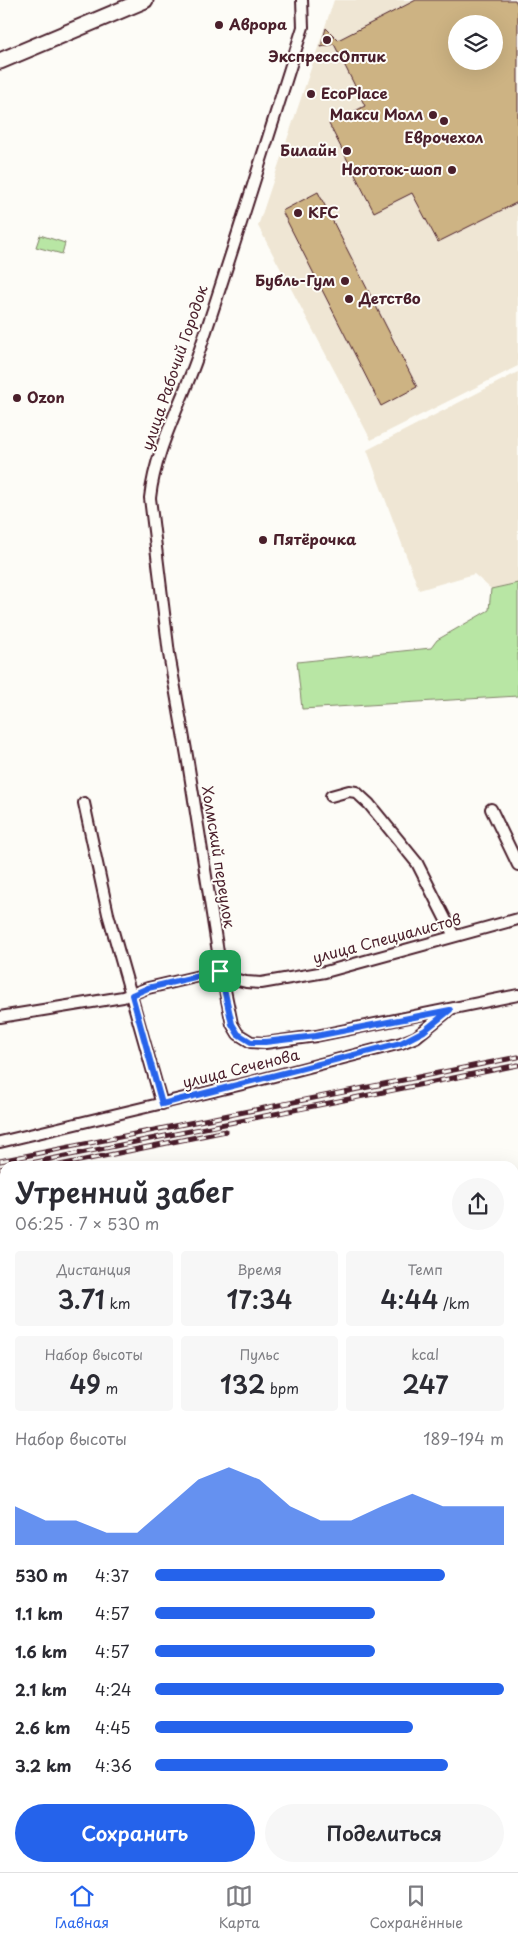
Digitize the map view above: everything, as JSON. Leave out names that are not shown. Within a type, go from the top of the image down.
[{"type":"main road","points":[[0,61],[145,0]]},
{"type":"street","name":"улица Рабочий Городок","points":[[187,756],[169,654],[150,498],[151,488],[167,436],[196,360],[303,27],[302,0]]},
{"type":"street","name":"Холмский переулок","points":[[187,756],[220,971],[232,1024],[238,1034],[251,1042]]},
{"type":"street","points":[[331,796],[349,791],[356,792],[369,804],[417,863],[454,936]]},
{"type":"street","points":[[84,803],[108,914],[162,1104]]},
{"type":"street","points":[[490,809],[518,865]]},
{"type":"street","name":"улица Специалистов","points":[[220,971],[234,979],[260,983],[348,967],[518,919]]},
{"type":"street","points":[[0,1017],[132,995],[148,988],[220,971]]},
{"type":"street","name":"улица Сеченова","points":[[251,1042],[316,1036],[518,995]]},
{"type":"street","name":"улица Сеченова","points":[[0,1142],[162,1104],[401,1043],[424,1031],[450,1010]]},
{"type":"shaded area","points":[[334,0],[518,0],[518,366],[371,440],[258,226]]},
{"type":"shaded area","points":[[518,372],[518,583],[491,589],[474,574],[419,590],[367,450]]},
{"type":"green space","points":[[40,235],[65,243],[62,254],[36,247]]},
{"type":"green space","points":[[518,583],[518,696],[302,709],[297,662],[431,648],[437,640],[489,610],[491,589]]},
{"type":"building","name":"Макси Молл","points":[[416,0],[515,0],[518,6],[518,202],[438,242],[412,193],[374,212],[329,124],[365,106],[334,44],[321,47],[326,28],[338,40]]},
{"type":"building","name":"Детство","points":[[318,192],[417,387],[381,406],[282,211]]},
{"type":"railway","points":[[0,1161],[518,1057]]},
{"type":"railway","points":[[41,1161],[518,1065]]},
{"type":"railway","points":[[79,1161],[226,1131]]},
{"type":"place","name":"Аврора","points":[[219,25]]},
{"type":"place","name":"ЭкспрессОптик","points":[[327,40]]},
{"type":"place","name":"EcoPlace","points":[[311,94]]},
{"type":"place","name":"Макси Молл","points":[[433,115]]},
{"type":"place","name":"Еврочехол","points":[[444,121]]},
{"type":"place","name":"Билайн","points":[[347,151]]},
{"type":"place","name":"Ноготок-шоп","points":[[452,170]]},
{"type":"place","name":"KFC","points":[[298,213]]},
{"type":"place","name":"Бубль-Гум","points":[[345,281]]},
{"type":"place","name":"Детство","points":[[349,299]]},
{"type":"place","name":"Ozon","points":[[17,398]]},
{"type":"place","name":"Пятёрочка","points":[[263,540]]},
{"type":"route","points":[[220,971],[232,1024],[238,1034],[251,1042],[316,1036],[450,1010],[416,1037],[401,1043],[162,1104],[132,995],[148,988],[220,971]]}]
